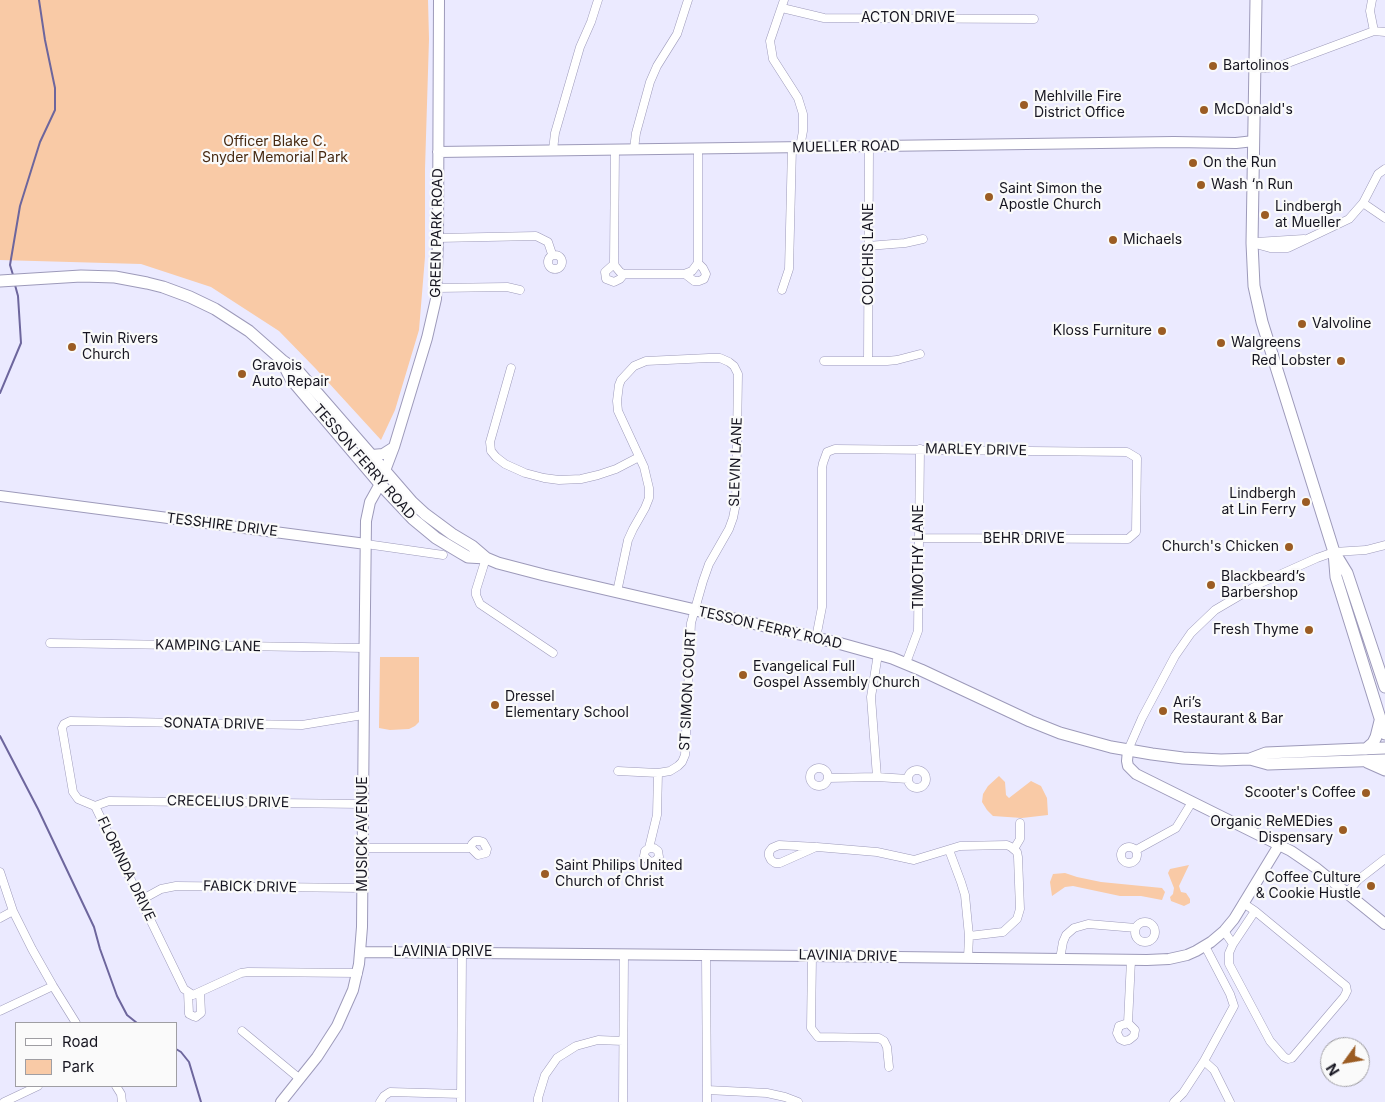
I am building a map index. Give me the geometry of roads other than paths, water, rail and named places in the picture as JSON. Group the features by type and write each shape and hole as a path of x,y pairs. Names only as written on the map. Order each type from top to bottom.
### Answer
{"main road":[{"path":"1256,0 1252,242 1254,286 1262,322 1334,552 1336,577 1385,734"},
{"name":"TESSON FERRY ROAD","path":"0,281 81,276 114,277 147,283 178,292 202,302 261,340 283,361 300,372 386,472 425,514 472,546 486,558"},
{"name":"TESSON FERRY ROAD","path":"283,361 291,378 380,484 413,519 436,538 468,557 486,558 517,569 878,654 906,663 1044,727 1088,741 1128,750 1183,758 1221,760 1250,759 1266,754 1385,748"},
{"path":"1334,552 1347,573 1385,687"},
{"path":"1366,749 1376,737 1380,719"},
{"name":"TESSON FERRY ROAD","path":"1250,759 1268,764 1385,760"},
{"path":"1363,761 1385,770"}],"street":[{"name":"GREEN PARK ROAD","path":"366,544 368,508 386,472 435,307 438,238 438,0"},
{"path":"554,150 555,133 580,47 592,22 598,0"},
{"path":"634,149 636,133 650,82 657,66 677,34 688,0"},
{"path":"1372,0 1370,11 1374,31"},
{"path":"782,290 790,269 796,147 802,132 803,114 798,98 773,59 770,41 783,4"},
{"name":"ACTON DRIVE","path":"783,4 824,18 1034,19"},
{"path":"1255,70 1277,67 1374,31 1385,32"},
{"name":"MUELLER ROAD","path":"438,152 1254,142"},
{"name":"COLCHIS LANE","path":"868,361 869,146"},
{"path":"698,148 698,263 689,272 689,278 694,281 704,279 706,274 698,263"},
{"path":"615,149 618,269 689,272"},
{"path":"1252,242 1270,248 1295,246 1348,220 1363,203 1378,174 1385,169"},
{"path":"1363,203 1385,218"},
{"path":"438,238 536,236 548,242 552,254"},
{"path":"868,246 906,243 922,239"},
{"path":"437,288 507,287 520,290"},
{"path":"824,361 897,360 920,354"},
{"name":"SLEVIN LANE","path":"639,457 617,406 617,391 621,380 634,366 652,360 720,358 734,366 738,374 736,503 729,529 709,564 696,610"},
{"path":"511,368 490,442 491,451 505,464 525,473 544,478 559,480 581,479 616,469 639,457 647,477 649,498 628,540 617,592"},
{"path":"372,455 383,454 394,447"},
{"name":"MARLEY DRIVE","path":"816,638 822,607 822,468 827,452 835,449 1127,452 1137,458 1136,532 1128,539"},
{"name":"TIMOTHY LANE","path":"906,663 918,631 920,449"},
{"name":"TESSHIRE DRIVE","path":"0,496 443,555"},
{"name":"BEHR DRIVE","path":"919,538 1128,539"},
{"name":"MUSICK AVENUE","path":"281,1102 300,1080 337,1026 349,1000 358,973 361,952 366,544"},
{"path":"1385,545 1366,550 1334,552 1317,558 1261,583 1215,610 1198,625 1185,640 1175,656 1142,718 1128,750 1127,762 1132,772 1279,845 1308,862 1385,924"},
{"path":"486,558 476,590 480,604 553,653"},
{"name":"ST SIMON COURT","path":"618,771 658,773 670,771 682,762 685,755 692,623 696,610"},
{"name":"KAMPING LANE","path":"50,643 365,648"},
{"path":"877,777 871,697 878,654"},
{"name":"SONATA DRIVE","path":"64,724 70,721 302,725 363,715"},
{"name":"FLORINDA DRIVE","path":"64,724 62,728 73,792 78,799 95,806 184,989 193,993 240,973 248,972 358,973"},
{"path":"649,848 658,815 658,773"},
{"path":"828,778 877,777 908,779"},
{"name":"CRECELIUS DRIVE","path":"95,806 109,801 363,804"},
{"path":"1136,850 1176,828 1192,802"},
{"path":"1014,849 1020,839 1020,823"},
{"path":"816,847 775,863 769,856 772,848 779,845 816,847 877,852 914,860 960,846 1007,845 1014,849 1018,856 1020,909 1017,920 1003,932 969,936"},
{"name":"LAVINIA DRIVE","path":"361,952 1168,959 1187,955 1205,946 1224,931 1234,919 1279,845"},
{"path":"362,848 471,848"},
{"path":"949,850 965,895 969,936 968,958"},
{"path":"1347,893 1358,880 1385,859"},
{"path":"0,872 13,911 32,949 75,1022"},
{"name":"FABICK DRIVE","path":"141,900 161,889 176,886 362,888"},
{"path":"1243,904 1255,910 1346,986 1347,991 1344,997 1295,1055 1288,1059 1281,1055 1270,1041 1229,964 1228,958 1233,944 1255,910"},
{"path":"0,918 13,911"},
{"path":"1060,959 1062,942 1066,935 1074,928 1088,924 1136,928"},
{"path":"1224,931 1233,944"},
{"path":"1174,1102 1183,1093 1204,1061 1234,1006 1230,994 1205,946"},
{"path":"380,1102 390,1092 462,1098 462,952"},
{"path":"623,1102 624,954"},
{"path":"706,955 707,1102"},
{"path":"812,956 811,1028 818,1037 879,1038 884,1041 887,1047 889,1067"},
{"path":"1128,1023 1131,960"},
{"path":"0,1011 53,986"},
{"path":"242,1031 300,1080"},
{"path":"538,1102 545,1075 557,1058 576,1046 598,1040 623,1041"},
{"path":"1204,1061 1214,1070 1230,1102"},
{"path":"4,1102 36,1087"},
{"path":"117,1087 121,1094 122,1102"},
{"path":"707,1090 767,1093 798,1102"}],"waterway":[{"path":"13,275 10,265 20,206 40,142 55,110 55,88 39,0"},
{"path":"0,393 21,343 18,296 15,285"},
{"path":"0,736 38,809 94,927 117,996 127,1015 136,1022"},
{"path":"178,1050 189,1062 201,1102"}],"place":[{"name":"Bartolinos","path":"1213,66"},
{"name":"Mehlville Fire District Office","path":"1024,105"},
{"name":"McDonald's","path":"1204,110"},
{"name":"On the Run","path":"1193,163"},
{"name":"Wash ‘n Run","path":"1201,185"},
{"name":"Saint Simon the Apostle Church","path":"989,197"},
{"name":"Lindbergh at Mueller","path":"1265,215"},
{"name":"Michaels","path":"1113,240"},
{"name":"Valvoline","path":"1302,324"},
{"name":"Kloss Furniture","path":"1162,331"},
{"name":"Walgreens","path":"1221,343"},
{"name":"Twin Rivers Church","path":"72,347"},
{"name":"Red Lobster","path":"1341,361"},
{"name":"Gravois Auto Repair","path":"242,374"},
{"name":"Lindbergh at Lin Ferry","path":"1306,502"},
{"name":"Church's Chicken","path":"1289,547"},
{"name":"Blackbeard’s Barbershop","path":"1211,585"},
{"name":"Fresh Thyme","path":"1309,630"},
{"name":"Evangelical Full Gospel Assembly Church","path":"743,675"},
{"name":"Dressel Elementary School","path":"495,705"},
{"name":"Ari’s Restaurant & Bar","path":"1163,711"},
{"name":"Scooter's Coffee","path":"1366,793"},
{"name":"Organic ReMEDies Dispensary","path":"1343,830"},
{"name":"Saint Philips United Church of Christ","path":"545,874"},
{"name":"Coffee Culture & Cookie Hustle","path":"1371,886"}],"park label":[{"name":"Officer Blake C. Snyder Memorial Park","path":"275,150"}]}
